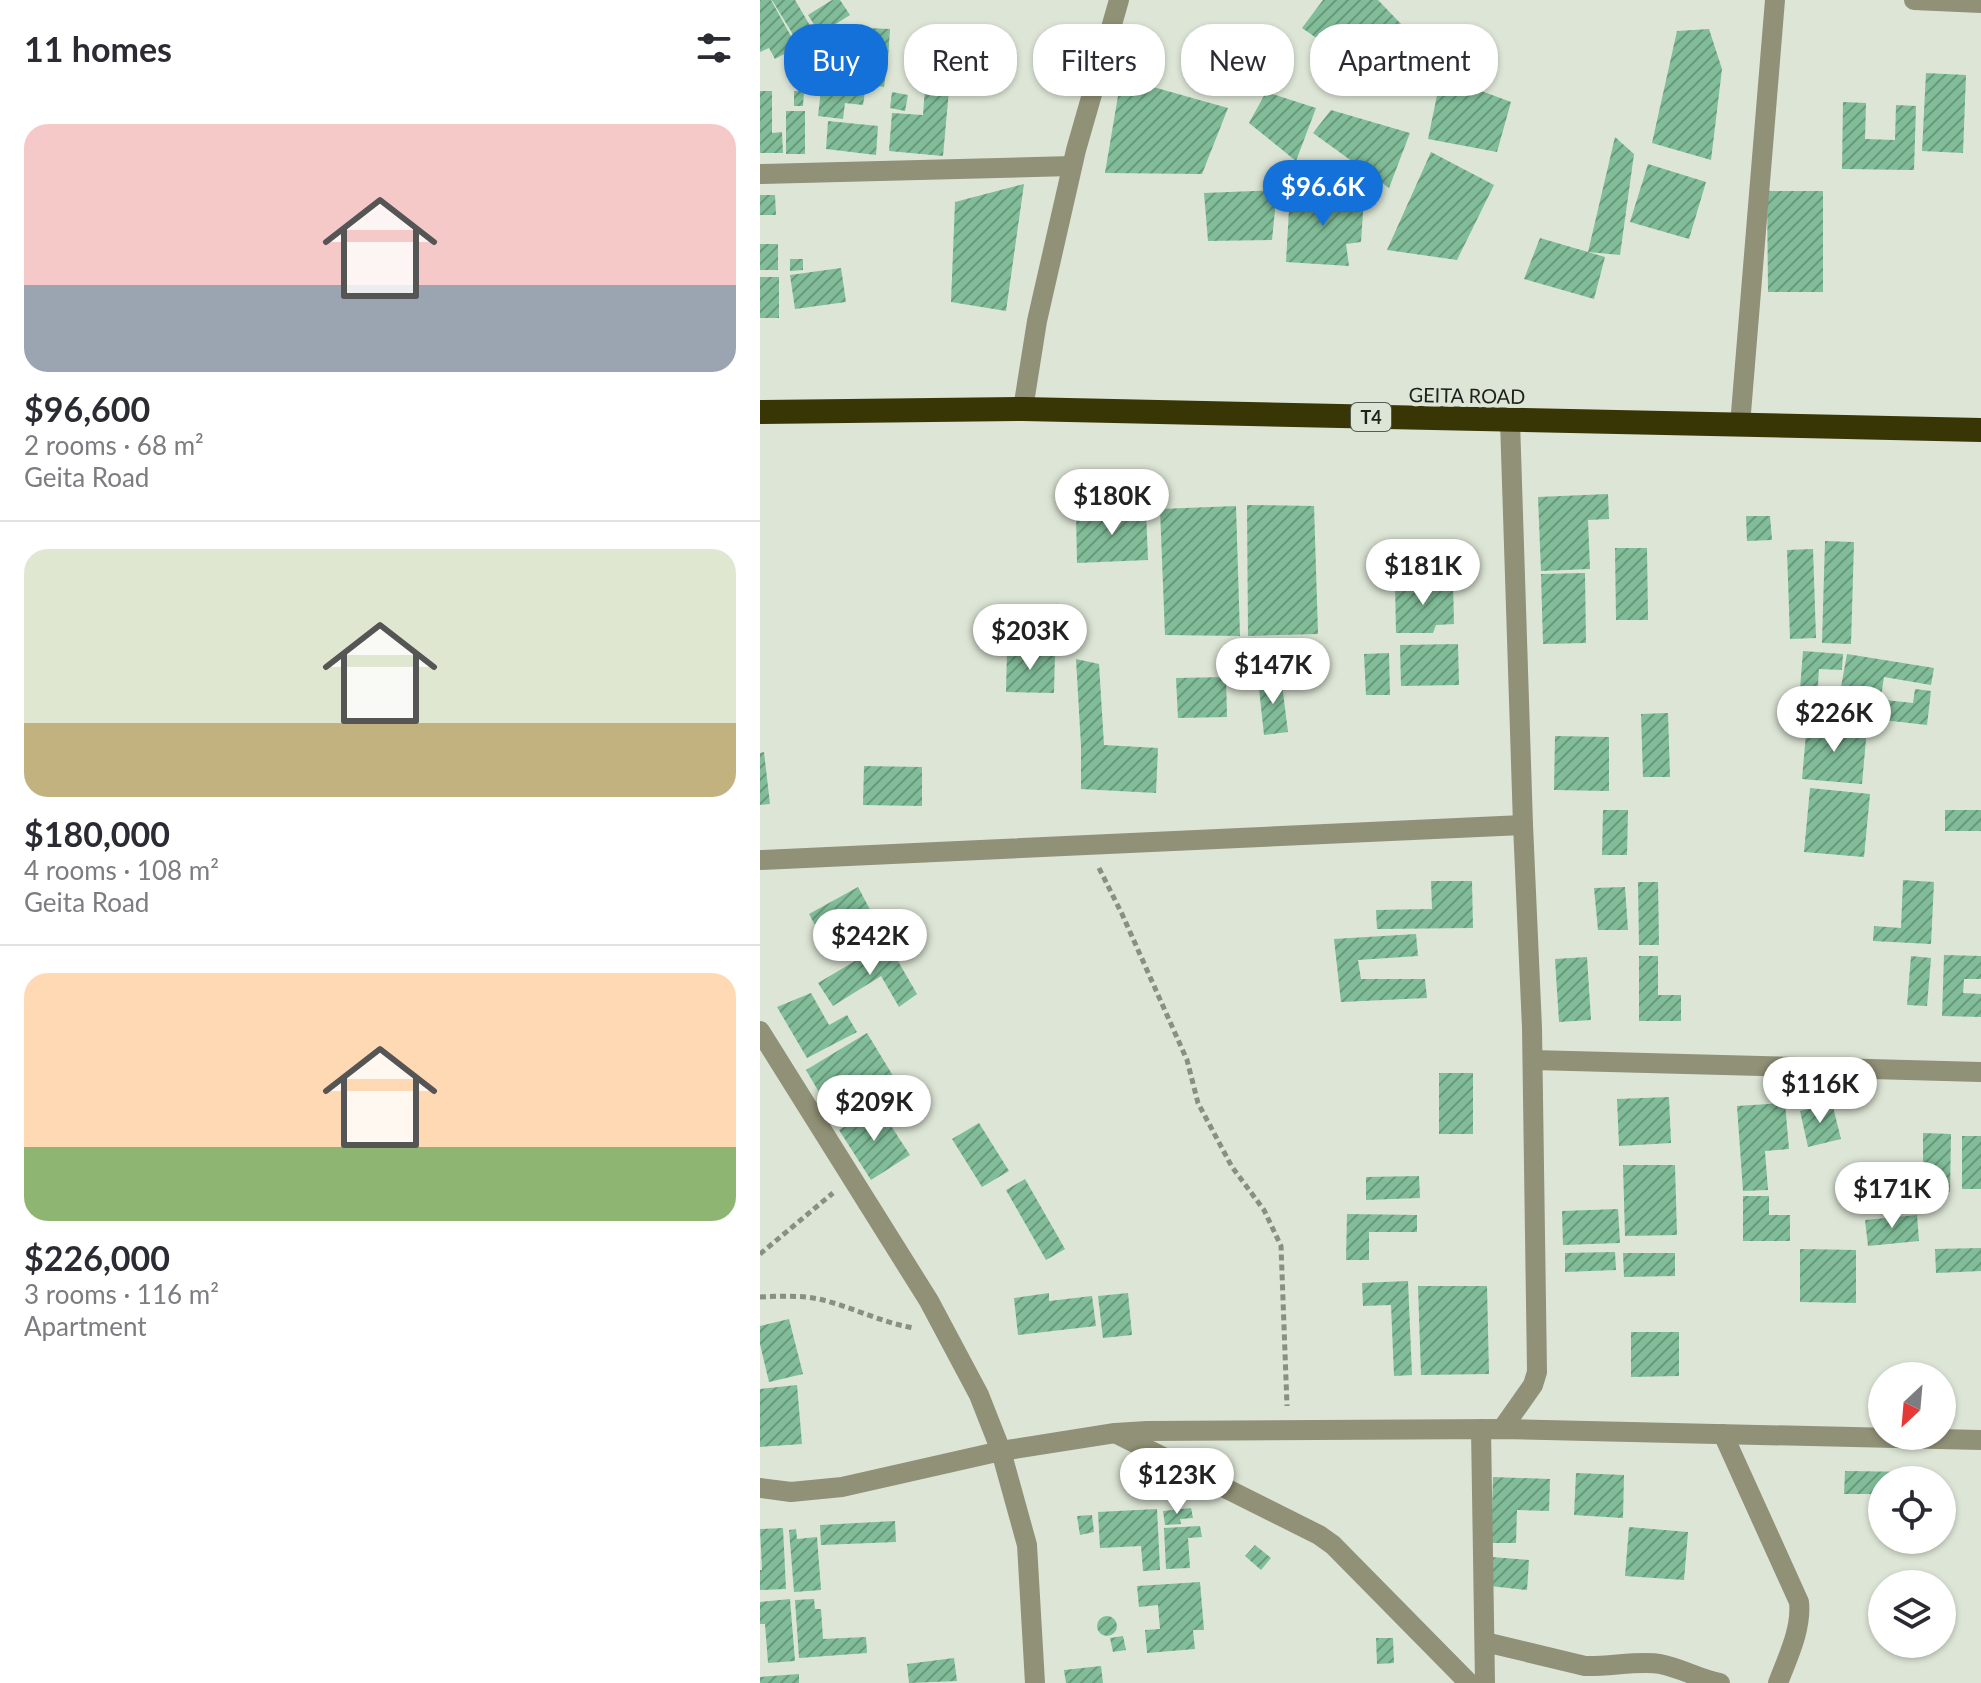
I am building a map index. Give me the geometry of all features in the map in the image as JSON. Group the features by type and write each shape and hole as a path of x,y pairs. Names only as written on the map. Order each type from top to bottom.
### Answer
{"highway":[{"name":"GEITA ROAD","path":"760,412 1023,409 1981,430"}],"street":[{"path":"1023,409 1037,321 1072,166 1119,0"},
{"path":"1740,425 1775,0"},
{"path":"1914,0 1981,3"},
{"path":"760,174 1072,166"},
{"path":"1485,1683 1492,1429 1533,1385 1537,1372 1533,1060 1510,421"},
{"path":"760,860 1523,825"},
{"path":"760,1031 929,1301 979,1395 1001,1451 1027,1545 1035,1683"},
{"path":"1533,1060 1981,1072"},
{"path":"760,1488 791,1492 842,1487 1001,1451 1147,1431 1492,1429 1981,1440"},
{"path":"1115,1433 1326,1540 1469,1683"},
{"path":"1723,1434 1799,1602 1797,1627 1778,1683"},
{"path":"1485,1642 1585,1666 1657,1663 1720,1683"}],"path":[{"path":"1087,846 1122,914 1187,1060 1198,1103 1232,1167 1264,1210 1281,1246 1288,1430"},
{"path":"760,1254 852,1178"},
{"path":"760,1297 822,1300 898,1326 947,1334"}],"building":[{"path":"760,0 771,0 784,24 784,54 775,59 769,48 760,52"},
{"path":"772,0 795,0 809,24 787,24"},
{"path":"832,0 840,0 850,15 836,24 814,24 808,15"},
{"path":"1323,0 1378,0 1401,24 1310,24 1310,34 1302,28"},
{"path":"1709,29 1722,69 1711,160 1652,143 1677,31"},
{"path":"1926,73 1966,75 1963,153 1922,151"},
{"path":"1165,90 1228,108 1202,174 1105,173 1118,96 1165,96"},
{"path":"760,91 772,91 772,133 782,132 783,153 760,153"},
{"path":"892,92 908,96 905,111 890,108"},
{"path":"794,96 804,96 803,106 794,106"},
{"path":"820,96 864,96 863,105 845,103 843,119 818,116"},
{"path":"924,96 948,96 943,156 889,151 892,113 923,115"},
{"path":"1264,96 1278,96 1316,108 1296,161 1249,123"},
{"path":"1437,96 1495,96 1511,102 1497,152 1428,139"},
{"path":"1843,102 1866,103 1865,139 1895,140 1896,105 1916,106 1914,170 1842,169"},
{"path":"1331,110 1410,133 1389,188 1313,133"},
{"path":"786,111 805,111 805,154 786,154"},
{"path":"828,121 878,126 876,155 826,149"},
{"path":"1615,137 1634,154 1620,255 1588,252"},
{"path":"1431,152 1494,185 1457,260 1387,250"},
{"path":"1648,164 1706,182 1689,239 1630,222"},
{"path":"1024,184 1006,311 951,302 955,202"},
{"path":"1277,190 1272,240 1208,241 1204,193"},
{"path":"1767,191 1823,191 1823,292 1768,292"},
{"path":"1290,192 1364,197 1361,242 1346,244 1349,266 1286,262"},
{"path":"760,195 775,195 776,215 760,215"},
{"path":"1540,238 1605,257 1594,299 1524,279"},
{"path":"760,244 778,244 778,270 760,270"},
{"path":"790,259 803,259 803,270 790,271"},
{"path":"841,268 846,302 795,309 790,275"},
{"path":"760,277 779,277 779,318 760,318"},
{"path":"1608,494 1609,519 1588,520 1590,569 1541,571 1538,497"},
{"path":"1247,505 1314,506 1318,634 1248,636"},
{"path":"1236,506 1240,636 1165,635 1160,509"},
{"path":"1146,510 1148,560 1077,563 1076,513"},
{"path":"1746,516 1770,516 1772,540 1747,541"},
{"path":"1825,541 1854,542 1851,644 1822,643"},
{"path":"1615,548 1647,548 1648,620 1616,620"},
{"path":"1813,549 1816,638 1790,639 1787,550"},
{"path":"1585,573 1586,643 1543,644 1541,574"},
{"path":"1395,583 1453,583 1454,624 1436,625 1433,633 1396,633"},
{"path":"1458,644 1459,685 1401,686 1400,645"},
{"path":"1007,650 1055,652 1054,693 1006,692"},
{"path":"1803,651 1843,654 1842,670 1819,669 1817,702 1799,701"},
{"path":"1389,653 1390,695 1366,695 1364,654"},
{"path":"1847,654 1934,668 1931,685 1884,677 1878,716 1837,709"},
{"path":"1076,659 1099,664 1104,745 1158,748 1156,793 1081,789"},
{"path":"1226,677 1227,717 1178,718 1176,678"},
{"path":"1281,677 1288,732 1264,735 1258,679"},
{"path":"1915,689 1931,691 1927,725 1883,720 1885,700 1913,703"},
{"path":"1668,713 1670,777 1643,777 1641,714"},
{"path":"1807,723 1867,728 1862,784 1802,779"},
{"path":"1555,736 1609,737 1609,791 1554,790"},
{"path":"764,752 770,804 760,805 760,753"},
{"path":"864,766 922,767 922,806 863,805"},
{"path":"1810,788 1870,794 1864,857 1804,852"},
{"path":"1603,810 1628,810 1627,855 1602,855"},
{"path":"1945,810 1981,810 1981,831 1945,831"},
{"path":"1903,880 1934,882 1931,944 1873,941 1874,926 1901,928"},
{"path":"1431,881 1472,881 1473,928 1377,929 1376,910 1432,909"},
{"path":"1638,882 1658,882 1659,945 1639,945"},
{"path":"858,887 883,934 834,961 809,914"},
{"path":"1625,887 1628,930 1598,930 1594,888"},
{"path":"1416,934 1418,956 1358,960 1361,979 1425,979 1427,998 1341,1002 1334,939"},
{"path":"887,942 917,994 899,1007 881,976 833,1006 818,983"},
{"path":"1944,955 1981,956 1981,979 1964,979 1963,993 1981,994 1981,1017 1942,1016"},
{"path":"1639,956 1658,956 1658,995 1681,995 1681,1021 1639,1021"},
{"path":"1911,956 1931,958 1927,1006 1907,1005"},
{"path":"1587,957 1591,1020 1559,1022 1555,959"},
{"path":"811,993 829,1025 847,1015 857,1032 807,1058 777,1007"},
{"path":"867,1033 898,1084 836,1121 806,1070"},
{"path":"1439,1073 1473,1073 1473,1134 1439,1134"},
{"path":"1669,1097 1671,1143 1619,1146 1617,1099"},
{"path":"1785,1103 1789,1149 1765,1151 1768,1190 1743,1191 1737,1106"},
{"path":"1832,1103 1841,1139 1808,1147 1800,1111"},
{"path":"878,1106 910,1155 871,1180 839,1130"},
{"path":"979,1123 1009,1171 982,1187 952,1139"},
{"path":"1923,1133 1951,1134 1950,1192 1940,1191 1940,1203 1923,1202"},
{"path":"1962,1136 1981,1136 1981,1189 1962,1189"},
{"path":"1623,1165 1675,1165 1677,1235 1625,1236"},
{"path":"1419,1176 1420,1198 1366,1200 1366,1177"},
{"path":"1025,1179 1065,1249 1046,1260 1006,1190"},
{"path":"1743,1196 1769,1196 1769,1215 1790,1215 1790,1241 1743,1241"},
{"path":"1618,1209 1620,1243 1563,1245 1562,1211"},
{"path":"1347,1214 1417,1215 1417,1232 1369,1232 1369,1260 1346,1260"},
{"path":"1917,1215 1919,1241 1868,1246 1865,1220"},
{"path":"1981,1248 1981,1271 1936,1273 1935,1249"},
{"path":"1800,1249 1856,1250 1856,1303 1800,1302"},
{"path":"1615,1252 1616,1270 1565,1272 1565,1253"},
{"path":"1623,1253 1675,1253 1675,1276 1624,1277"},
{"path":"1408,1281 1412,1375 1394,1376 1391,1305 1363,1306 1362,1283"},
{"path":"1418,1286 1487,1286 1489,1374 1421,1375"},
{"path":"1049,1293 1049,1301 1092,1296 1096,1326 1018,1335 1014,1298"},
{"path":"1128,1293 1132,1335 1103,1338 1098,1296"},
{"path":"789,1319 803,1374 769,1382 760,1344 760,1326"},
{"path":"1631,1332 1679,1332 1679,1376 1631,1377"},
{"path":"797,1385 802,1444 760,1447 760,1389"},
{"path":"1845,1471 1868,1471 1868,1494 1844,1494"},
{"path":"1576,1473 1624,1475 1623,1518 1574,1515"},
{"path":"1493,1477 1550,1479 1549,1511 1517,1510 1516,1543 1491,1543"},
{"path":"1191,1508 1193,1518 1180,1519 1181,1524 1165,1525 1163,1511"},
{"path":"1157,1509 1160,1570 1143,1571 1141,1546 1100,1548 1098,1512"},
{"path":"1092,1515 1094,1532 1080,1535 1077,1516"},
{"path":"895,1521 896,1542 821,1545 820,1525"},
{"path":"1200,1526 1202,1537 1188,1538 1190,1568 1166,1569 1164,1528"},
{"path":"1629,1527 1688,1532 1684,1580 1625,1576"},
{"path":"783,1528 786,1589 760,1590 760,1529"},
{"path":"796,1529 797,1539 817,1537 821,1590 794,1592 789,1530"},
{"path":"1255,1545 1271,1558 1261,1570 1245,1556"},
{"path":"1492,1557 1529,1560 1527,1590 1490,1586"},
{"path":"1200,1582 1204,1630 1193,1630 1195,1649 1147,1653 1145,1630 1160,1629 1158,1605 1139,1607 1137,1586"},
{"path":"790,1599 795,1661 768,1663 765,1624 760,1624 760,1602"},
{"path":"814,1599 815,1609 821,1609 823,1639 866,1637 867,1653 799,1658 795,1600"},
{"path":"1107,1616 1114,1619 1117,1626 1114,1633 1107,1636 1100,1633 1097,1626 1100,1619"},
{"path":"1123,1636 1126,1650 1113,1652 1110,1638"},
{"path":"1376,1638 1393,1638 1394,1663 1377,1664"},
{"path":"954,1658 957,1681 909,1683 907,1664"},
{"path":"1101,1666 1103,1683 1066,1683 1064,1670"},
{"path":"799,1674 799,1683 760,1683 760,1677"}]}
